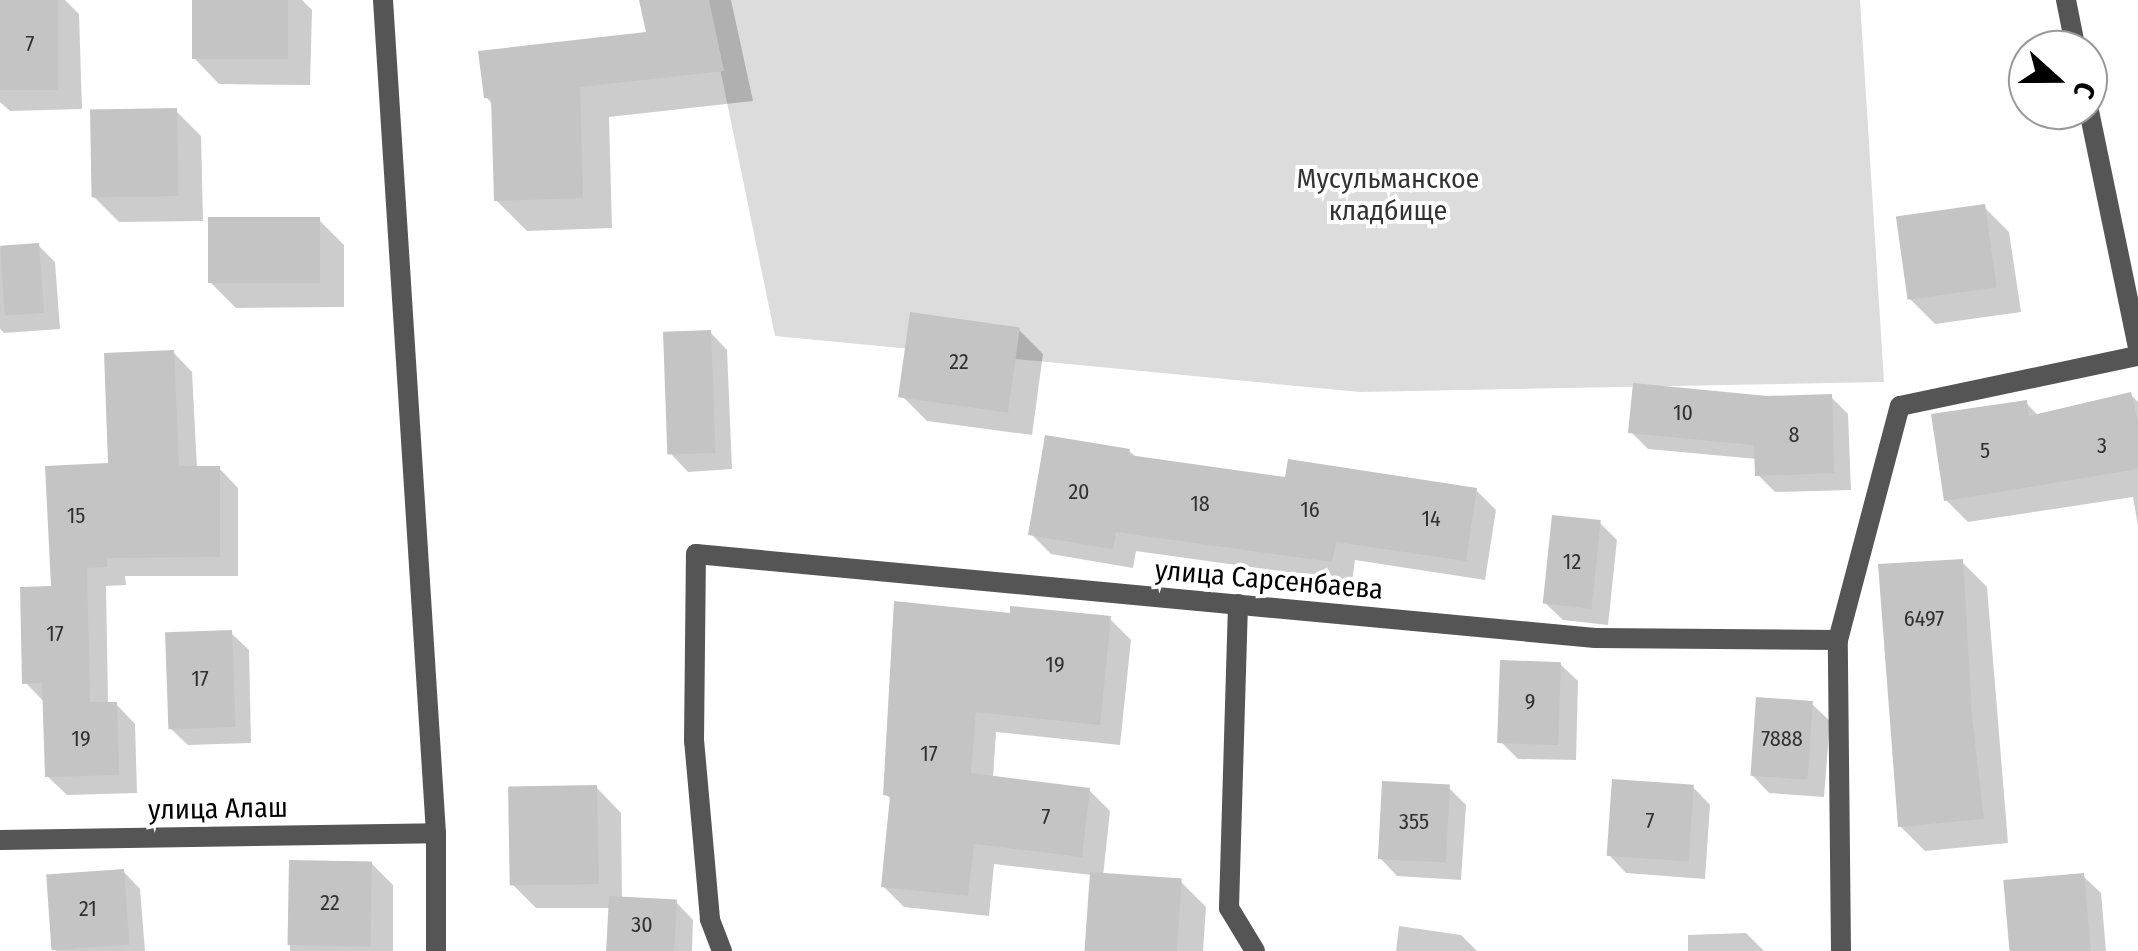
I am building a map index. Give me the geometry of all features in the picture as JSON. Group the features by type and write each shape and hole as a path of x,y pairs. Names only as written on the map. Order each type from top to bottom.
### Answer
{"street":[{"path":"384,0 436,833 436,951"},
{"path":"2066,0 2072,30"},
{"path":"2093,130 2138,348"},
{"path":"1841,951 1838,640 1900,406 2138,356"},
{"name":"улица Сарсенбаева","path":"722,951 710,920 694,741 696,554 1595,638 1838,640"},
{"path":"1238,604 1229,908 1255,951"},
{"name":"улица Алаш","path":"0,840 436,833"}],"green space":[{"name":"Мусульманское кладбище","path":"706,0 1860,0 1884,382 1360,392 775,336"}],"building":[{"path":"0,0 58,0 58,90 0,90"},
{"path":"192,0 288,0 288,59 192,59"},
{"path":"639,0 709,0 724,71 580,87 583,198 494,201 491,98 484,98 478,51 646,32"},
{"path":"177,108 179,196 92,198 90,110"},
{"path":"1985,204 1997,287 1908,300 1896,217"},
{"path":"208,217 320,217 320,283 208,283"},
{"path":"39,243 44,313 5,316 0,246"},
{"path":"910,312 1020,327 1008,413 898,397"},
{"path":"711,330 715,453 667,455 663,332"},
{"path":"174,350 179,466 220,466 220,557 107,558 107,567 87,568 90,702 117,702 119,775 45,777 42,683 22,684 20,587 51,586 45,466 108,463 104,353"},
{"path":"1633,383 1767,396 1832,394 1834,473 1755,476 1754,445 1628,433"},
{"path":"2131,392 2138,422 2138,469 1944,501 1931,414 2027,400 2029,416"},
{"path":"1045,435 1130,449 1129,455 1285,477 1288,459 1477,488 1466,561 1336,542 1332,562 1116,532 1113,549 1028,535"},
{"path":"1552,515 1601,520 1591,609 1543,604"},
{"path":"1963,559 1972,717 1984,819 1898,827 1878,564"},
{"path":"894,601 1010,613 1010,606 1111,616 1100,725 976,712 971,773 1090,788 1082,857 974,844 968,896 881,887 890,796 883,795"},
{"path":"232,630 235,727 168,729 165,632"},
{"path":"1500,660 1561,662 1558,745 1497,743"},
{"path":"1756,697 1813,701 1807,780 1750,776"},
{"path":"1612,779 1694,785 1688,862 1607,856"},
{"path":"1382,781 1450,785 1446,862 1378,859"},
{"path":"597,785 599,884 510,886 508,787"},
{"path":"289,860 372,861 371,946 288,945"},
{"path":"124,869 129,945 51,950 46,874"},
{"path":"1090,872 1182,878 1177,951 1084,951"},
{"path":"2084,873 2091,951 2010,951 2003,880"},
{"path":"609,896 677,900 674,951 606,951"}]}
